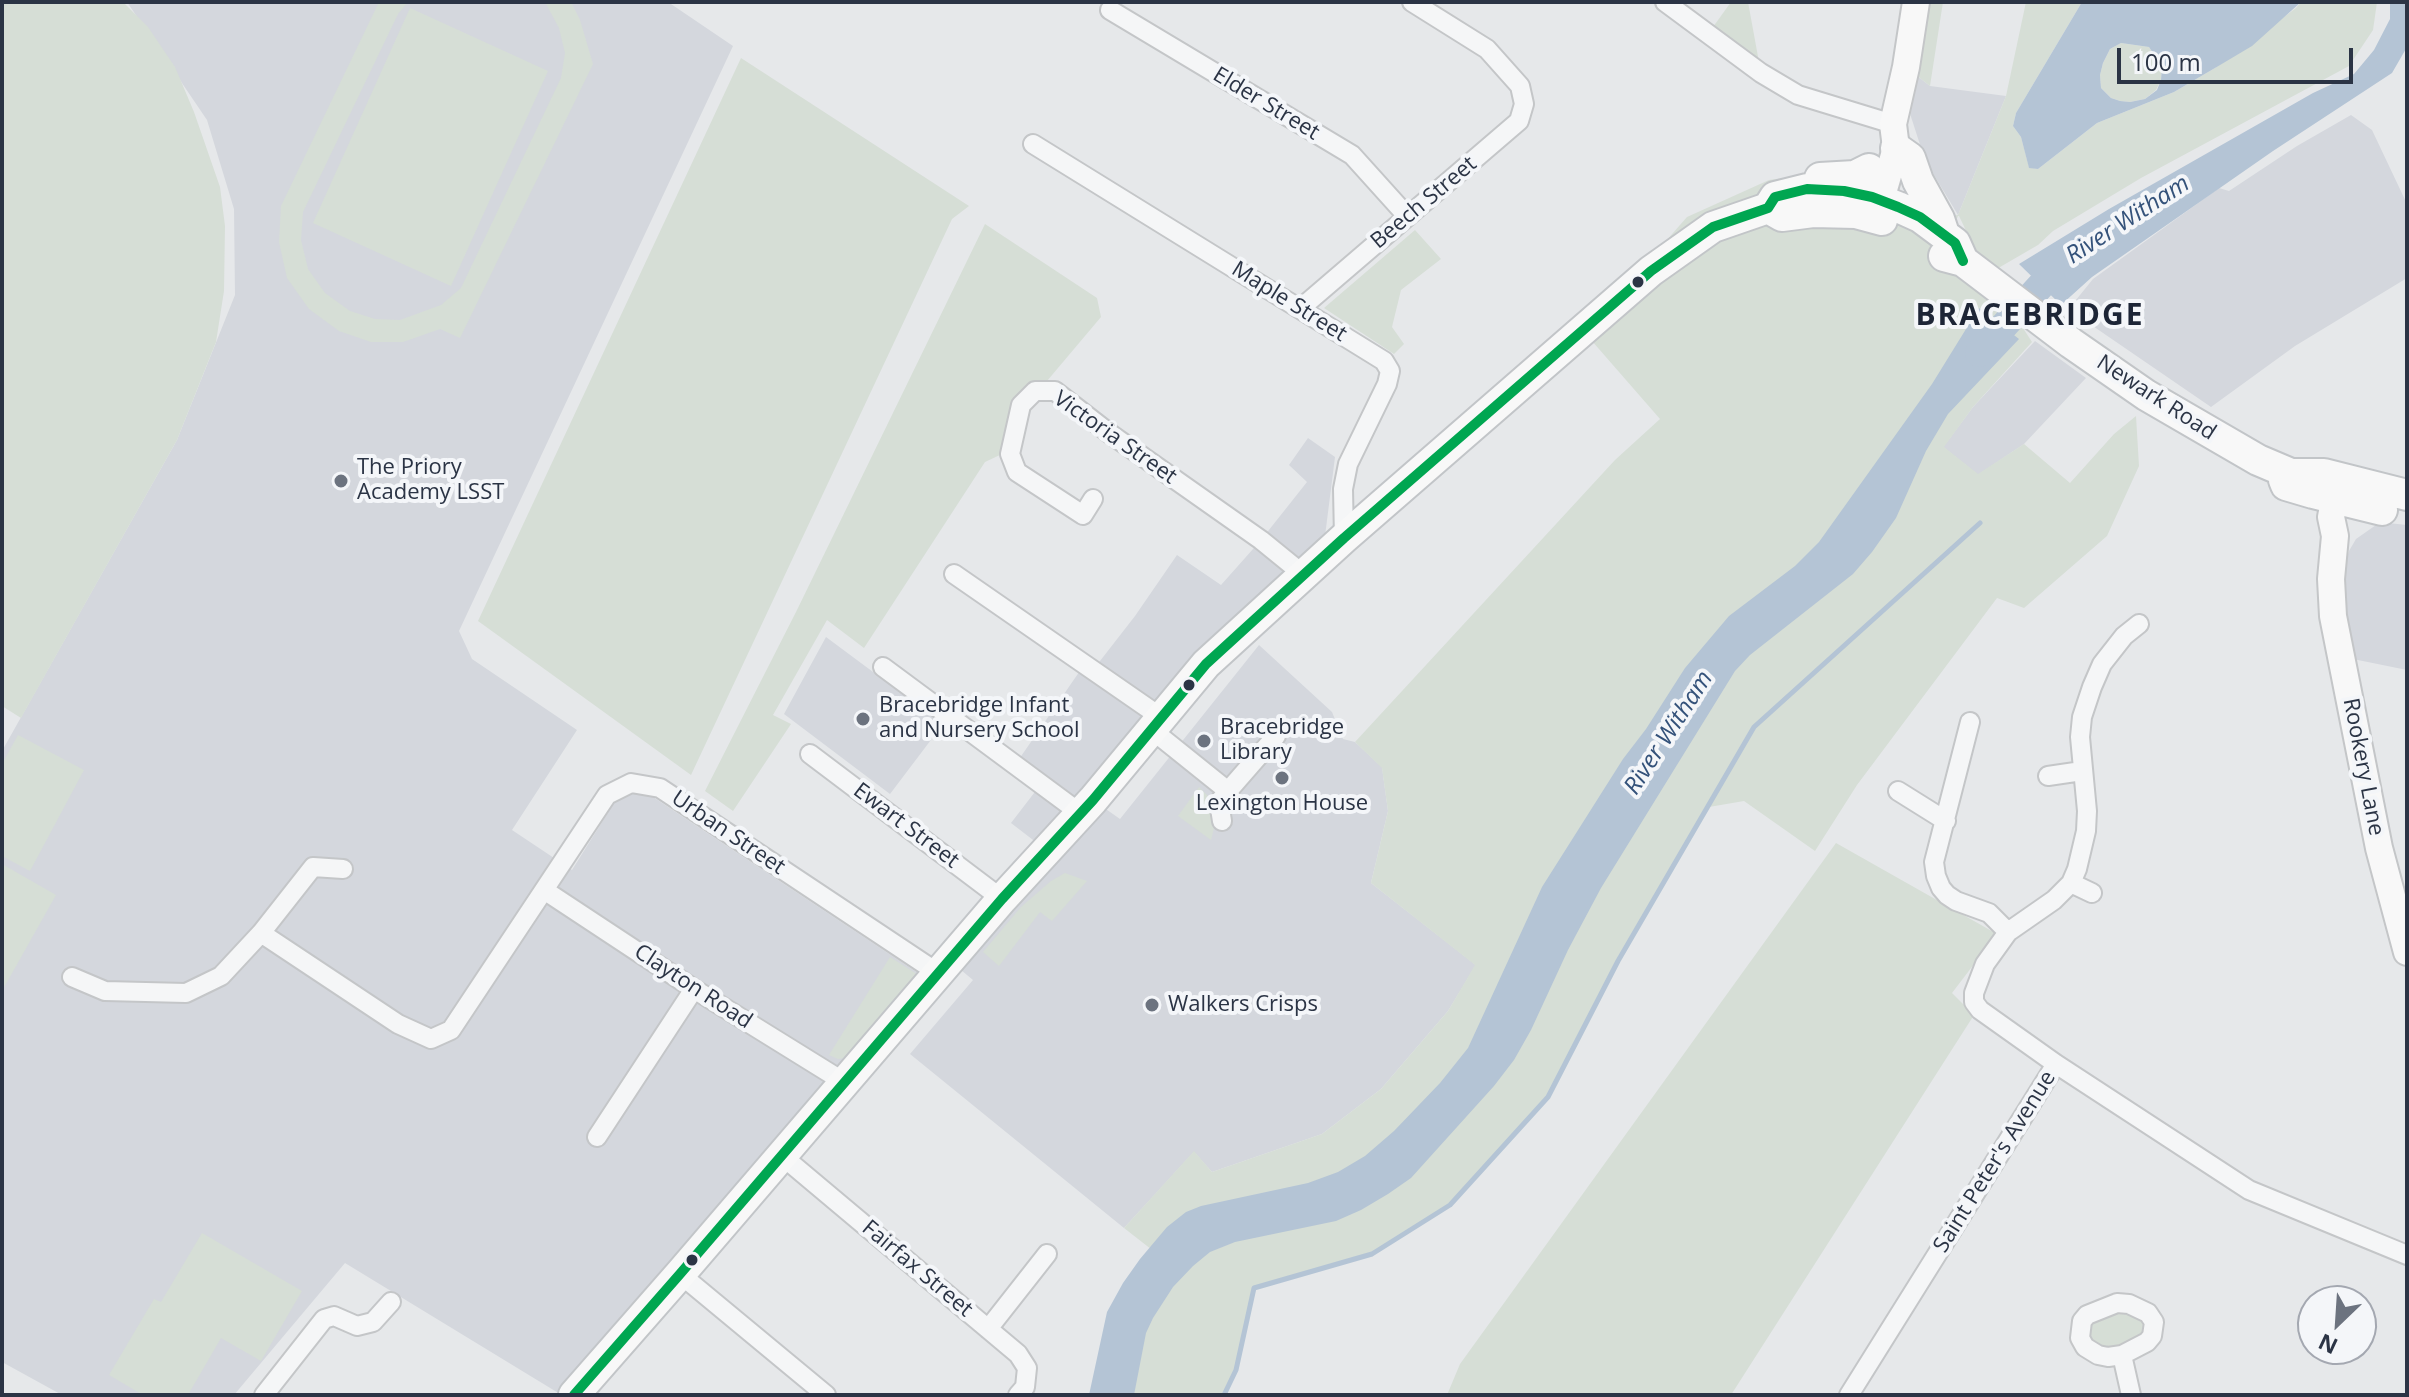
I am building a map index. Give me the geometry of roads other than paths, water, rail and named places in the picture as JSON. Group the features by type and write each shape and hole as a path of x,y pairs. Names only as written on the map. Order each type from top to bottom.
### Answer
{"main road":[{"path":"1894,134 1910,158 1944,234"},
{"name":"Newark Road","path":"582,1392 781,1155 1206,664 1344,538 1651,271 1713,227 1768,208 1775,197 1807,189 1816,178 1855,176 1869,199 1943,256 1963,261 2146,395 2231,446 2277,468 2291,474 2324,474 2348,491 2407,514"},
{"name":"Newark Road","path":"1768,208 1782,216 1869,199 1920,217 1955,243 1963,261"},
{"name":"Newark Road","path":"2348,491 2407,495"}],"street":[{"name":"Beech Street","path":"1301,308 1519,121 1524,104 1520,86 1487,49 1412,2"},
{"path":"1665,2 1761,73 1798,95 1894,134"},
{"path":"1894,134 1916,2"},
{"name":"Elder Street","path":"1110,10 1352,155 1407,216"},
{"path":"1869,199 1876,144 1894,134"},
{"name":"Maple Street","path":"1033,144 1384,361 1390,371 1387,384 1348,464 1343,489 1344,538"},
{"name":"Victoria Street","path":"1093,499 1083,515 1017,472 1010,454 1021,405 1035,391 1055,391 1261,540 1304,575"},
{"name":"Rookery Lane","path":"2348,491 2348,522 2335,536 2331,579 2333,616 2379,848 2407,950"},
{"path":"954,574 1157,724 1228,791"},
{"path":"2056,1064 1980,1010 1974,1002 1974,993 1985,964 2008,932 2054,900 2071,883 2086,831 2080,737 2082,717 2119,628 2139,624"},
{"path":"883,667 1080,813"},
{"path":"1970,722 1934,862 1936,876 1941,888 1956,901 1989,913 2008,932"},
{"path":"1222,821 1219,802 1276,736"},
{"name":"Ewart Street","path":"810,754 1002,899"},
{"path":"2048,776 2082,771"},
{"name":"Urban Street","path":"261,933 398,1024 431,1039 451,1030 607,795 631,783 660,788 938,973"},
{"path":"1898,791 1946,821"},
{"path":"72,977 105,991 186,993 221,976 261,933 313,867 343,869"},
{"path":"2071,883 2092,893"},
{"name":"Clayton Road","path":"544,890 694,989 844,1082"},
{"path":"597,1137 694,989"},
{"name":"Saint Peter's Avenue","path":"1849,1395 2056,1064 2249,1190 2407,1255"},
{"name":"Fairfax Street","path":"781,1155 1018,1354 1027,1368 1025,1387 1018,1395"},
{"path":"988,1329 1047,1254"},
{"path":"680,1274 826,1395"},
{"path":"264,1395 324,1319 334,1316 357,1326 373,1322 391,1302"},
{"path":"2122,1355 2131,1395"}],"water":[{"path":"2082,2 2301,2 2252,46 2174,92 2097,123 2038,169 2029,168 2021,137 2013,126 2016,113","holes":["2121,43 2149,47 2162,67 2157,90 2145,99 2130,102 2111,98 2101,88 2100,75 2110,49"]},
{"path":"2390,2 2407,2 2407,47 2392,73 2273,151 2092,277 2061,305 2019,264 2313,93 2354,74 2374,50 2390,19"},
{"path":"1979,308 2019,339 1948,414 1926,451 1896,518 1872,552 1853,574 1750,655 1735,671 1601,888 1531,1030 1494,1086 1411,1178 1361,1210 1336,1221 1235,1242 1210,1252 1173,1287 1153,1318 1146,1333 1134,1395 1089,1395 1107,1312 1123,1283 1167,1227 1186,1212 1201,1206 1308,1183 1338,1172 1365,1156 1394,1131 1440,1083 1468,1048 1542,887 1685,668 1729,616 1795,566 1819,542 1932,384"}],"waterway":[{"name":"River Witham","path":"1979,353 2067,257"},
{"path":"1224,1395 1236,1370 1254,1288 1372,1254 1450,1205 1548,1097 1618,961 1754,727 1980,523"}],"place":[{"name":"The Priory Academy LSST","path":"341,481"},
{"name":"Bracebridge Infant and Nursery School","path":"863,719"},
{"name":"Bracebridge Library","path":"1204,741"},
{"name":"Lexington House","path":"1282,778"},
{"name":"Walkers Crisps","path":"1152,1005"}],"district":[{"name":"BRACEBRIDGE","path":"2030,316"}]}
